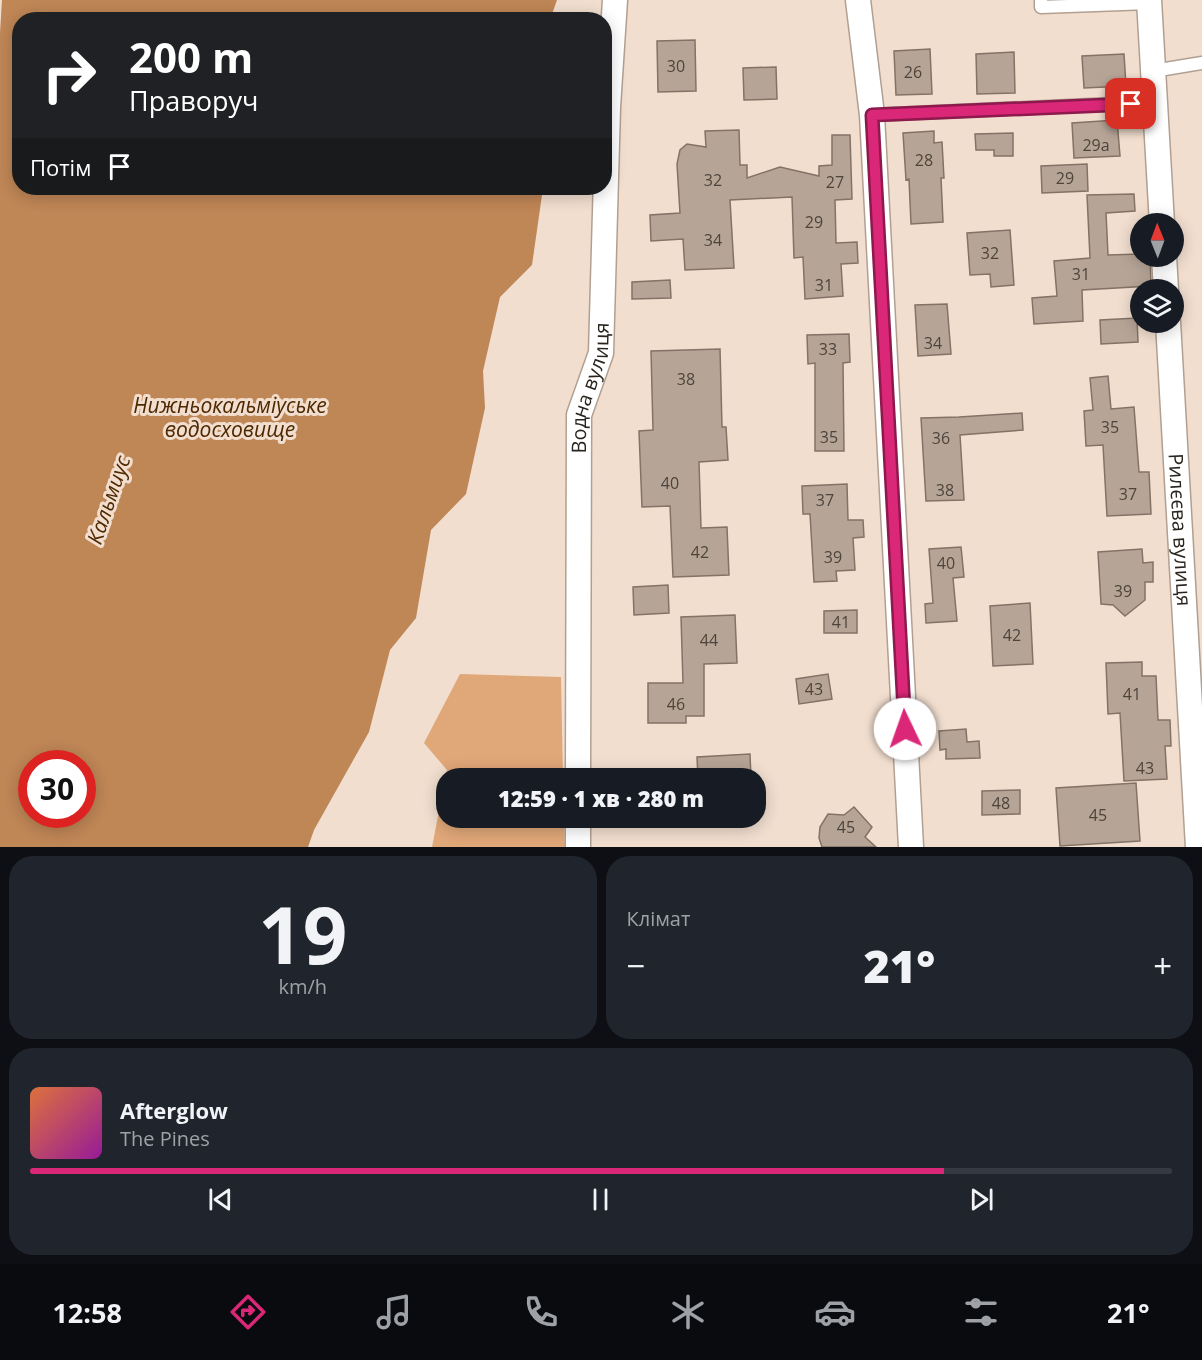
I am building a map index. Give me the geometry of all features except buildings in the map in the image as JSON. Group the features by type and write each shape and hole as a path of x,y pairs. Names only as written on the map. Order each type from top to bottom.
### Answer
{"street":[{"name":"Водна вулиця","path":"612,46 615,0"},
{"path":"858,0 872,115 911,847"},
{"path":"1149,1 1161,213"},
{"name":"Водна вулиця","path":"578,768 579,415 601,353 605,195"},
{"name":"Рилєєва вулиця","path":"1169,333 1198,847"},
{"path":"578,828 578,847"}],"lane":[{"path":"1041,0 1041,7 1149,1"},
{"path":"1153,71 1202,63"},
{"path":"872,115 1155,102"}],"shaded area":[{"path":"460,674 561,677 563,768 445,768 424,743"},
{"path":"436,826 564,828 565,847 432,847"}],"water":[{"name":"Нижньокальміуське водосховище","path":"2,0 557,0 553,12 12,12 12,195 542,195 532,265 500,297 483,371 485,408 466,494 431,530 416,618 390,650 369,732 314,830 308,847 0,847 0,33"}],"route":[{"path":"905,729 872,115 1131,104"}],"water label":[{"name":"Кальмиус","path":"109,500"}]}
